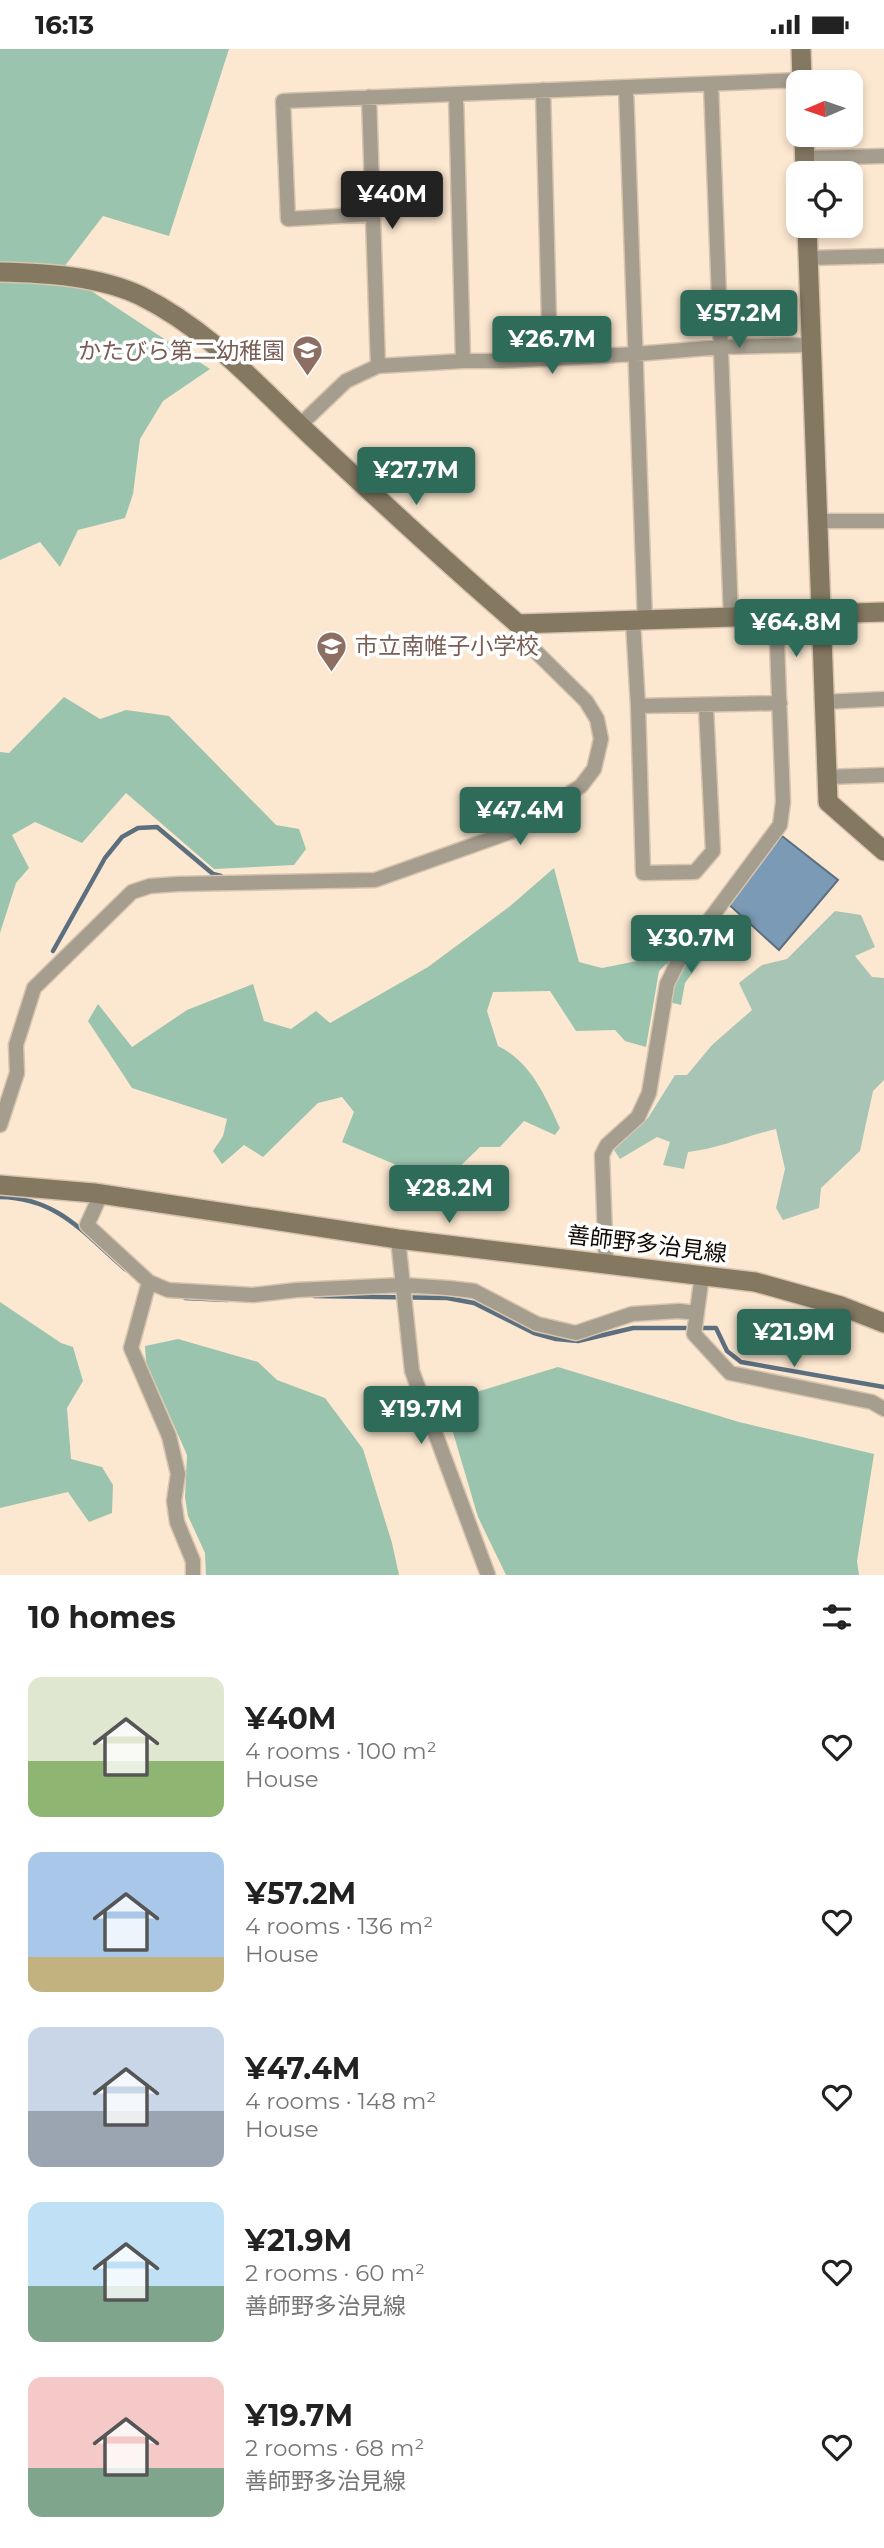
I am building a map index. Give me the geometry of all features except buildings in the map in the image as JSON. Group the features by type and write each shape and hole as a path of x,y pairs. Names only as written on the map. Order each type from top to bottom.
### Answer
{"street":[{"path":"801,49 802,70"},
{"path":"374,215 288,219 283,101 786,82"},
{"path":"711,84 731,618"},
{"path":"626,87 636,354 638,706 643,873 695,872 713,852 706,707"},
{"path":"543,90 550,359"},
{"path":"456,94 463,361"},
{"path":"369,97 378,366"},
{"path":"844,161 884,156"},
{"path":"807,238 828,802 884,851"},
{"path":"808,258 884,256"},
{"path":"0,272 93,280 138,295 179,318 225,352 436,554 518,624 884,612"},
{"path":"300,425 346,381 378,366 810,345"},
{"path":"817,521 884,521"},
{"path":"606,1263 602,1156 607,1145 638,1117 649,1093 667,984 678,962 780,825 783,802 776,616"},
{"path":"0,1125 17,1073 16,1045 34,988 132,892 150,886 228,882 375,880 510,832 581,786 594,769 601,739 597,719 586,701 519,635 518,624"},
{"path":"823,702 884,699"},
{"path":"638,706 706,707 780,703"},
{"path":"827,777 884,775"},
{"path":"0,1072 17,1073"},
{"name":"善師野多治見線","path":"0,1185 101,1194 398,1239 755,1282 841,1305 884,1323"},
{"path":"101,1194 88,1225 149,1282 168,1290 253,1295 402,1285 474,1291 537,1324 568,1332 587,1330 632,1314 679,1311 696,1322 730,1373 872,1402 884,1409"},
{"path":"398,1239 412,1371 488,1575"},
{"path":"696,1322 702,1275"},
{"path":"149,1282 131,1348 169,1436 178,1474 174,1501 177,1523 193,1561 193,1575"}],"green space":[{"path":"0,49 229,49 169,236 103,216 61,271 210,369 163,401 140,439 133,494 125,518 78,530 60,567 40,542 0,560"},
{"path":"64,697 100,719 126,710 169,716 276,825 299,829 306,849 294,865 214,869 126,793 82,843 35,822 12,835 29,868 16,883 0,933 0,752 9,753"},
{"path":"554,868 579,962 602,968 647,959 651,943 672,929 677,934 675,944 687,954 719,920 725,929 685,983 681,1005 669,1002 677,970 666,964 659,971 646,1047 625,1041 615,1030 576,1031 550,991 493,992 487,1011 498,1046 520,1061 536,1081 560,1128 555,1135 524,1121 500,1147 480,1147 447,1179 417,1183 394,1164 342,1142 354,1112 342,1097 318,1103 263,1157 244,1145 222,1164 213,1151 223,1136 227,1119 132,1088 88,1021 98,1004 132,1047 187,1010 253,984 264,1021 291,1029 316,1011 330,1023 428,967 509,907"},
{"path":"835,911 861,915 875,947 855,956 872,977 884,978 884,1080 873,1091 860,1151 821,1188 819,1208 783,1220 776,1208 785,1169 776,1129 688,1152 684,1169 663,1165 670,1142 657,1137 620,1159 614,1150 648,1118 675,1075 687,1075 712,1045 752,1010 739,983 762,965 787,959"},
{"path":"0,1302 61,1343 73,1347 83,1381 67,1408 71,1459 102,1467 113,1485 112,1513 89,1522 68,1492 0,1508"},
{"path":"178,1339 258,1362 277,1380 325,1398 363,1449 399,1575 206,1575 205,1553 188,1516 185,1497 187,1455 146,1362 145,1346"},
{"path":"558,1367 739,1422 874,1454 857,1561 859,1575 506,1575 478,1517 444,1402"}],"water":[{"path":"782,836 838,880 779,950 725,901"}],"waterway":[{"path":"53,951 105,858 122,837 138,828 157,827 213,874 221,876 221,881"},
{"path":"0,1197 21,1199 55,1211 83,1231 125,1269"},
{"path":"314,1296 447,1298 474,1303 534,1333 578,1341 633,1328 716,1328 727,1351 741,1362 884,1387"},
{"path":"185,1298 228,1300"}],"place":[{"name":"かたびら第二幼稚園","path":"308,378"},
{"name":"市立南帷子小学校","path":"332,673"}]}
